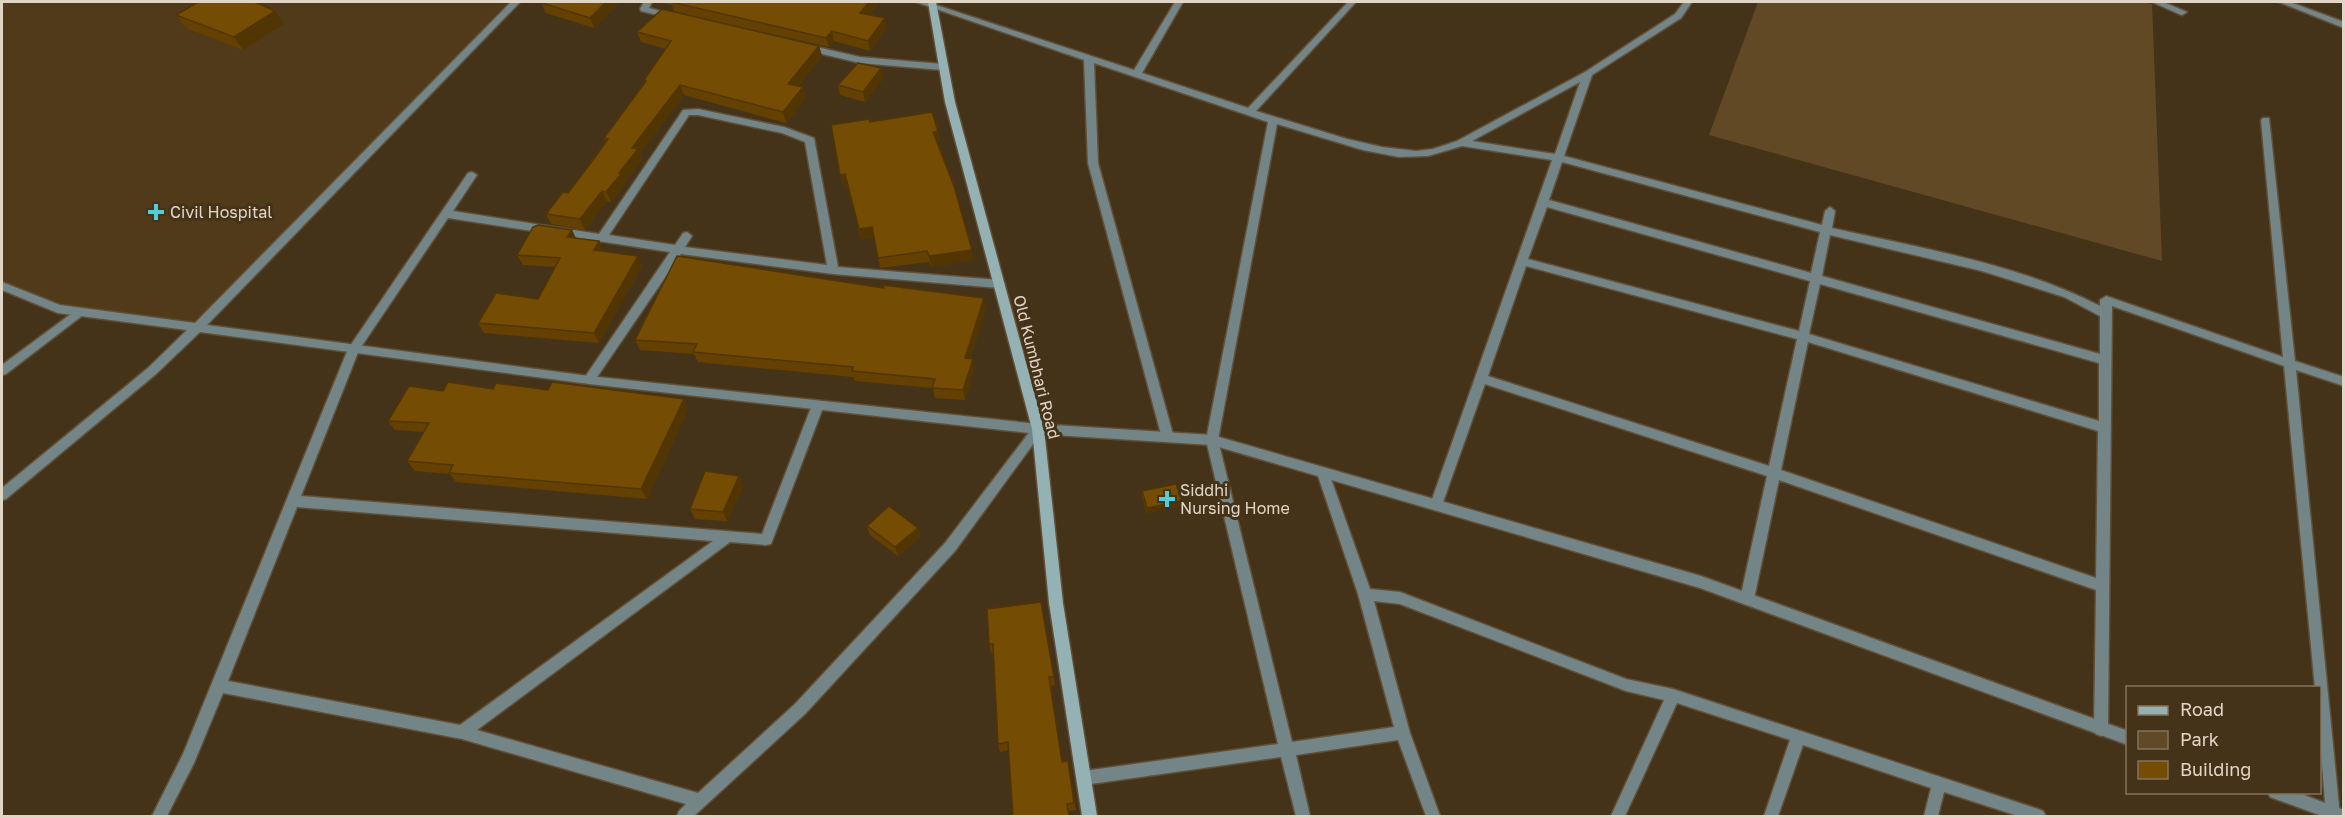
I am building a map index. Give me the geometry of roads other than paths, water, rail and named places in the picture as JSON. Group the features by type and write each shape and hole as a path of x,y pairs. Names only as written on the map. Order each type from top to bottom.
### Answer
{"main road":[{"name":"Old Kumbhari Road","path":"933,4 942,67 1038,429 1056,603 1090,816"}],"street":[{"path":"2,495 152,371 196,329 516,2"},
{"path":"648,2 644,9 689,20"},
{"path":"920,2 933,4 1273,120 1393,153 1418,154 1439,151 1461,143 1588,74 1678,16 1688,2"},
{"path":"1137,74 1179,2"},
{"path":"1251,111 1352,2"},
{"path":"2156,2 2182,12"},
{"path":"2283,2 2343,25"},
{"path":"791,44 860,60 942,67"},
{"path":"1089,58 1093,163 1168,438"},
{"path":"1436,505 1588,74"},
{"path":"602,238 686,112 698,112 784,130 810,140 832,270"},
{"path":"1273,120 1212,440 1303,816"},
{"path":"2266,120 2337,815 2280,794"},
{"path":"1461,143 1558,158 1826,230 1983,267 2068,294 2106,314"},
{"path":"159,816 189,758 354,349 472,175"},
{"path":"1543,202 2105,360"},
{"path":"1747,599 1830,211"},
{"path":"445,214 677,250 832,270 999,284"},
{"path":"589,380 687,236"},
{"path":"1522,261 1803,336 2105,428"},
{"path":"2,286 57,309 589,380 1038,429 1212,440 1701,582 2126,738"},
{"path":"2101,729 2106,300 2290,366 2343,382"},
{"path":"2,371 79,312"},
{"path":"1481,378 1774,473 2102,586"},
{"path":"294,501 766,540 818,405"},
{"path":"684,816 800,709 950,547 1038,429"},
{"path":"1323,473 1365,594 1403,733 1433,816"},
{"path":"462,732 728,537"},
{"path":"1365,594 1400,598 1626,685 1672,695 2038,816"},
{"path":"219,686 462,732 700,801"},
{"path":"1618,816 1672,695"},
{"path":"1084,778 1403,733"},
{"path":"1771,816 1798,737"},
{"path":"1931,816 1939,784"}],"place":[{"name":"Civil Hospital","path":"156,212"},
{"name":"Siddhi Nursing Home","path":"1167,499"}]}
